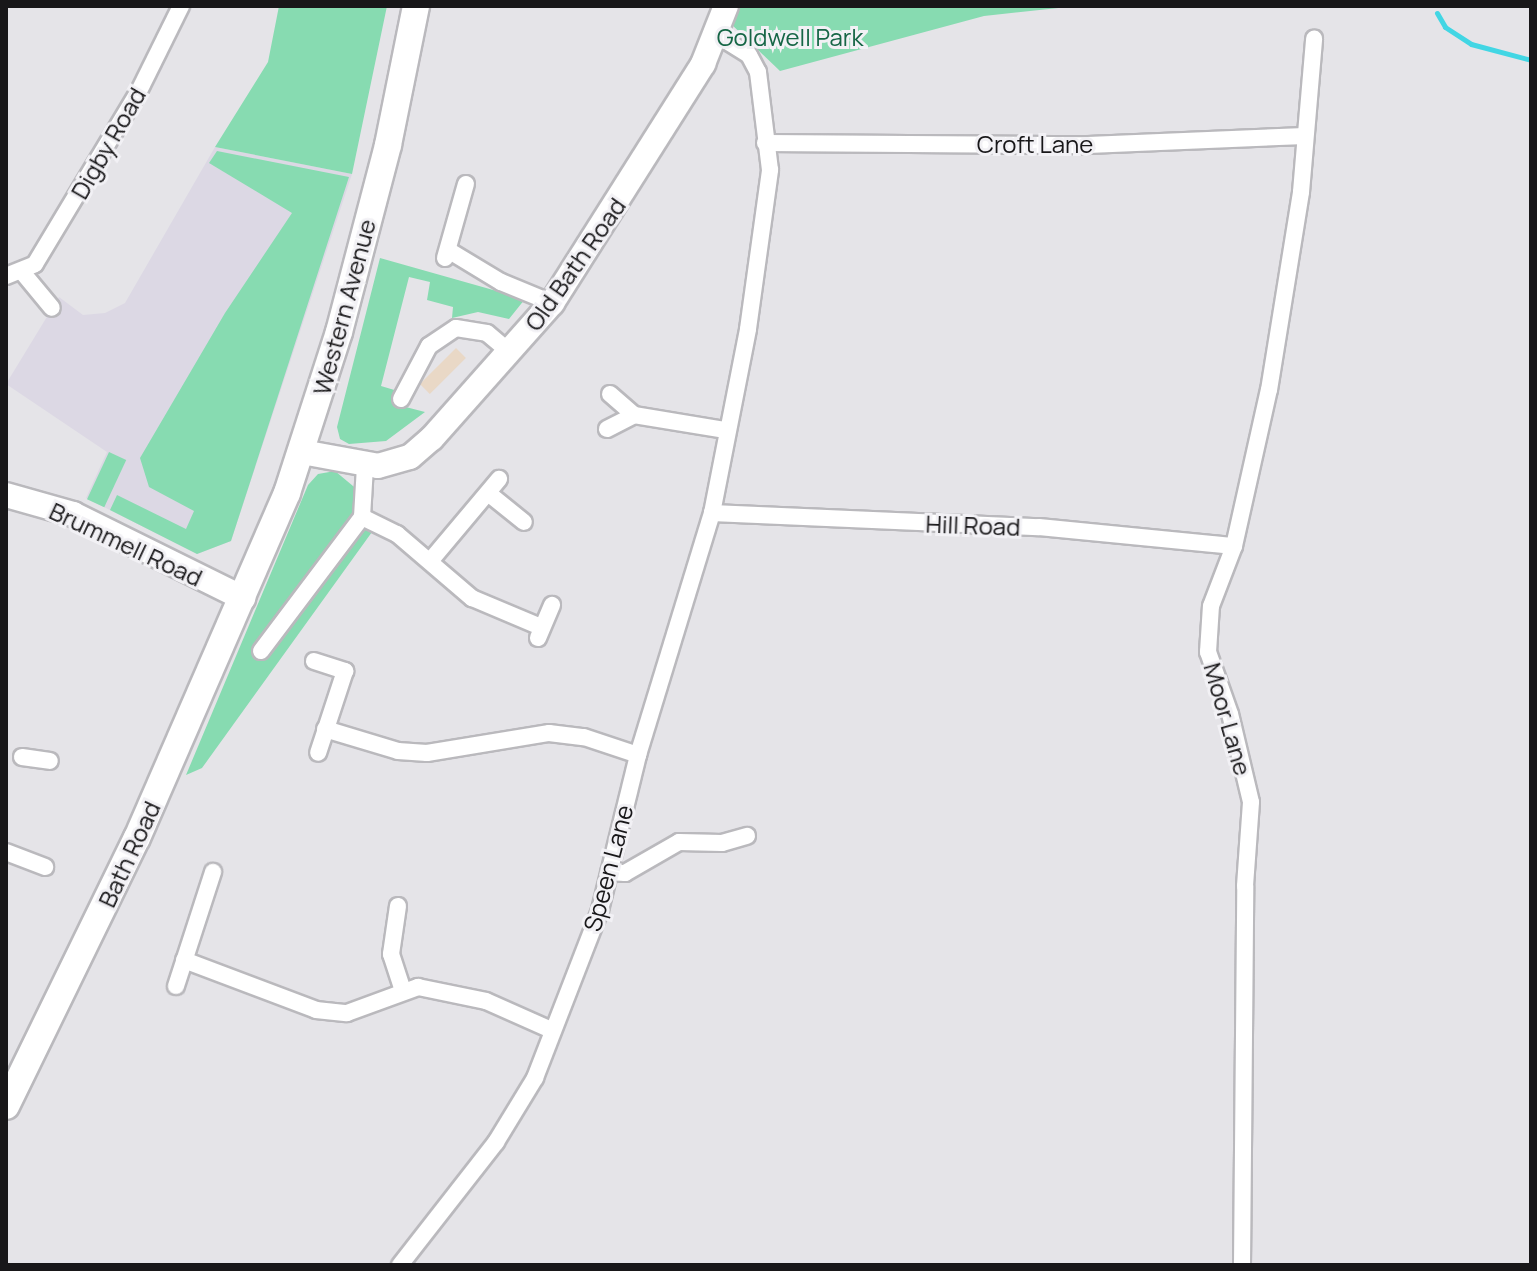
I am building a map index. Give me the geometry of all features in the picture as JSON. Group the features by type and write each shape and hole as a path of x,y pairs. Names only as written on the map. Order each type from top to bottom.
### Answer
{"main road":[{"name":"Western Avenue","path":"243,598 302,452 385,157 416,6"},
{"name":"Bath Road","path":"6,1106 137,838 243,598"}],"street":[{"name":"Digby Road","path":"23,273 35,264 83,188 181,6"},
{"name":"Old Bath Road","path":"302,452 365,466 399,462 420,450 552,303 632,181 718,36 726,6"},
{"name":"Speen Lane","path":"400,1265 496,1142 535,1078 549,1029 585,948 609,872 638,755 712,513 748,329 768,189 758,72 749,55 718,36"},
{"name":"Moor Lane","path":"1242,1265 1245,886 1251,802 1230,714 1208,652 1211,606 1234,546 1269,390 1301,192 1314,39"},
{"name":"Croft Lane","path":"765,143 1088,145 1305,136"},
{"path":"466,184 446,254 552,303"},
{"path":"6,276 23,273 52,308"},
{"path":"401,399 429,346 456,328 487,333 510,352"},
{"path":"610,394 634,415 726,430"},
{"path":"607,429 634,415"},
{"path":"261,651 362,517 365,466"},
{"path":"431,560 499,479"},
{"path":"488,493 524,522"},
{"name":"Brummell Road","path":"6,495 73,514 243,598"},
{"name":"Hill Road","path":"712,513 1039,527 1234,546"},
{"path":"362,517 387,528 431,560 472,598 540,633 552,605"},
{"path":"314,661 345,671 318,753"},
{"path":"325,729 398,751 427,753 549,733 584,737 638,755"},
{"path":"22,757 50,761"},
{"path":"609,872 625,873 679,842 722,843 747,836"},
{"path":"6,852 45,867"},
{"path":"176,986 184,960 213,896 213,872"},
{"path":"398,906 386,922 391,954 403,991"},
{"path":"184,960 316,1010 347,1013 403,991 453,992 521,1013 549,1029"}],"shaded area":[{"path":"215,147 352,174 231,541 197,554 86,498 107,452 6,384 59,297 83,315 105,313 125,303"},
{"path":"456,348 466,358 430,394 420,384"}],"green space":[{"path":"279,6 387,6 352,174 215,147 268,62"},
{"name":"Goldwell Park","path":"733,6 1077,6 984,16 780,71 729,22"},
{"path":"217,151 349,177 231,541 197,554 110,510 117,495 186,529 194,511 149,487 140,458 225,313 292,213 209,163"},
{"path":"380,258 525,299 509,319 478,312 452,318 453,307 427,300 430,282 409,277 381,386 401,392 398,405 425,412 386,441 349,444 340,439 337,427"},
{"path":"109,452 126,460 104,507 87,499"},
{"path":"335,471 359,491 357,519 372,532 202,768 186,775 308,485 318,474"}],"waterway":[{"path":"1437,13 1445,27 1471,44 1531,60"}]}
